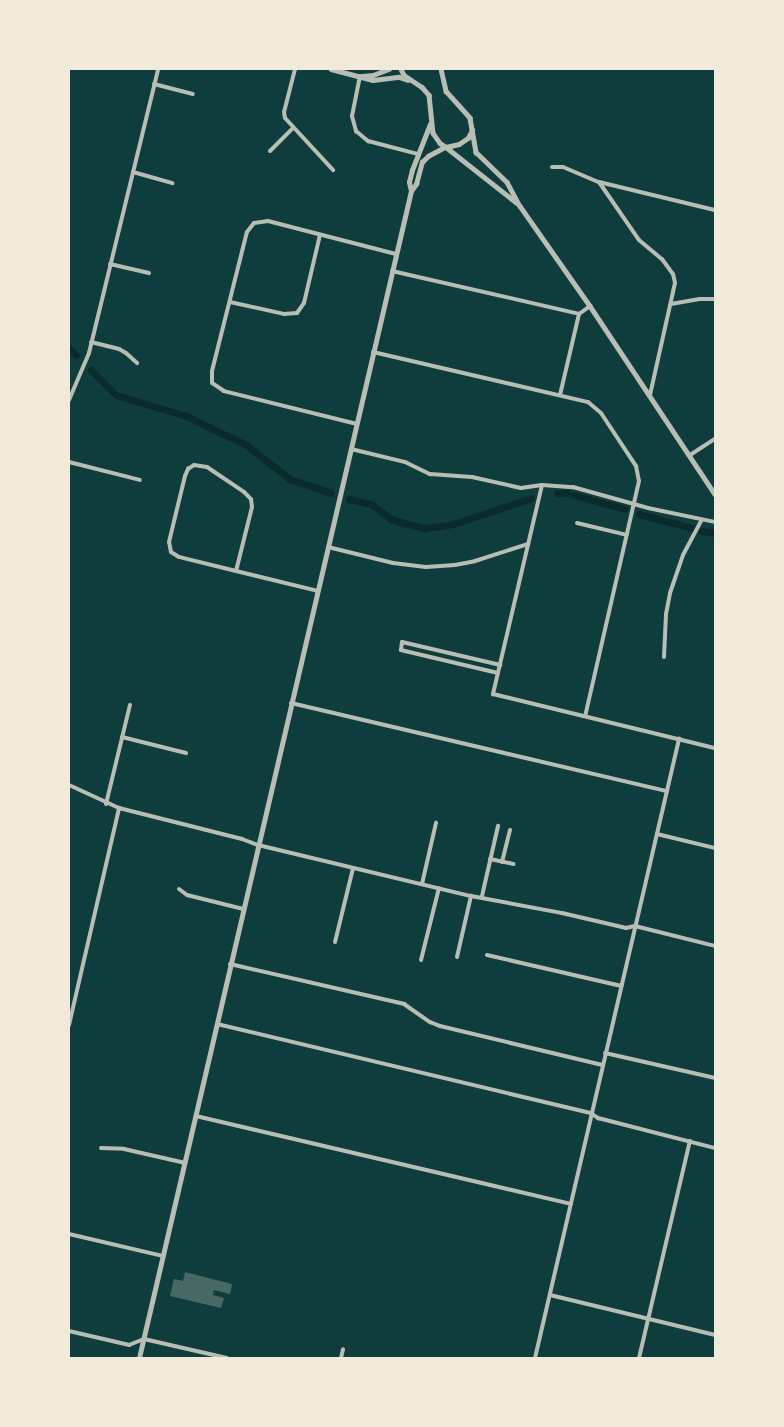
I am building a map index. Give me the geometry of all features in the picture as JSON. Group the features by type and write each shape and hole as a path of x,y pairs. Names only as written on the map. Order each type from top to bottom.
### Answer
{"street":[{"path":"69,400 91,342 158,69"},
{"path":"295,69 284,112 287,122 332,170"},
{"path":"331,69 373,80 399,77 412,81 422,87 429,95 431,122 436,139 520,206"},
{"path":"360,76 389,69"},
{"path":"401,69 412,81"},
{"path":"442,70 446,91 470,118 476,152 507,182 520,206 590,306 715,494"},
{"path":"360,76 352,116 356,131 368,141 418,154 422,162"},
{"path":"154,84 193,94"},
{"path":"411,191 409,182 431,122"},
{"path":"270,151 293,128"},
{"path":"139,1358 411,191 416,184 422,162 428,156 445,147 464,142 473,128"},
{"path":"552,167 562,167 599,182 715,210"},
{"path":"133,172 172,183"},
{"path":"599,182 639,240 669,266 675,283 650,395"},
{"path":"356,424 224,391 212,383 212,371 246,232 254,223 268,221 396,254"},
{"path":"230,302 284,314 297,313 304,302 320,234"},
{"path":"110,264 149,273"},
{"path":"392,271 579,314"},
{"path":"671,304 700,299 715,299"},
{"path":"560,395 579,314 590,306"},
{"path":"91,342 118,349 126,353 136,363"},
{"path":"373,352 588,402 601,413 636,466 639,480 585,716"},
{"path":"690,455 715,440"},
{"path":"351,449 406,462 430,474 472,476 521,488 542,485 574,487 715,522"},
{"path":"69,462 140,480"},
{"path":"236,571 252,508 251,499 244,492 207,467 194,465 188,469 185,476 169,542 171,552 179,557 236,571 318,591"},
{"path":"542,485 493,694 715,748"},
{"path":"664,657 666,614 670,593 683,555 702,520"},
{"path":"577,523 627,535"},
{"path":"328,547 393,563 426,567 455,566 528,544"},
{"path":"498,673 401,650 402,642 500,665"},
{"path":"291,703 667,791"},
{"path":"106,804 130,705"},
{"path":"122,737 186,753"},
{"path":"535,1358 679,739"},
{"path":"69,785 106,804 258,845 471,896 482,896 626,928 635,926 715,946"},
{"path":"69,1025 119,808"},
{"path":"422,884 436,823"},
{"path":"482,896 498,826"},
{"path":"502,862 510,830"},
{"path":"657,834 715,848"},
{"path":"490,859 513,864"},
{"path":"335,942 353,868"},
{"path":"421,960 439,888"},
{"path":"179,889 187,895 243,909"},
{"path":"457,957 471,896"},
{"path":"487,955 621,986"},
{"path":"230,964 404,1004 430,1022 440,1026 602,1065"},
{"path":"217,1024 591,1113 598,1118 715,1148"},
{"path":"605,1053 715,1078"},
{"path":"196,1116 571,1204"},
{"path":"639,1358 690,1141"},
{"path":"101,1148 124,1149 185,1163"},
{"path":"69,1234 163,1256"},
{"path":"550,1295 715,1335"},
{"path":"69,1331 129,1345 144,1339 227,1358"},
{"path":"342,1358 343,1349"}],"building":[{"path":"185,1272 232,1284 230,1294 214,1290 213,1295 224,1298 221,1308 170,1296 174,1279 183,1281"}],"waterway":[{"path":"69,348 76,355"},
{"path":"91,370 116,395 186,416 246,445 290,479 331,493"},
{"path":"557,493 567,493"},
{"path":"574,495 624,509"},
{"path":"349,499 371,504 392,520 425,528 453,524 531,498"},
{"path":"639,514 692,528"},
{"path":"702,531 715,533"}]}
